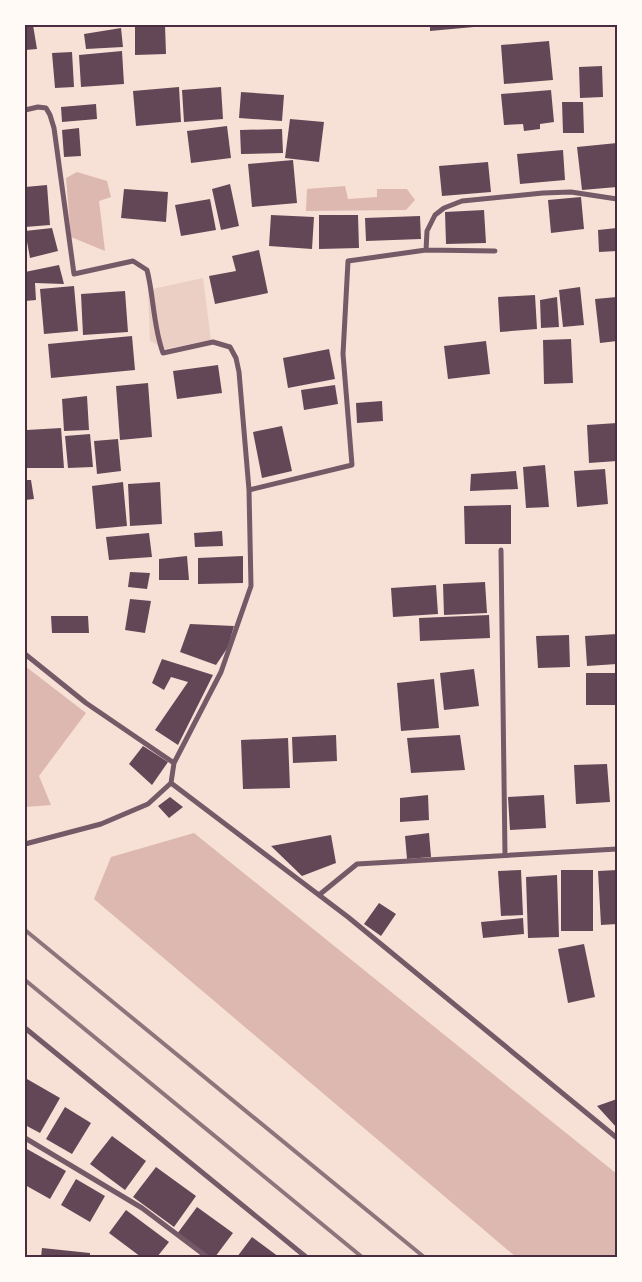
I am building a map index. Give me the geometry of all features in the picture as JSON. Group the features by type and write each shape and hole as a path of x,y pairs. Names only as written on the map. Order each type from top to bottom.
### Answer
{"street":[{"path":"25,110 38,107 46,108 54,128 74,274 133,261 147,270 152,288 157,337 163,352 213,342 230,347 236,358 239,372 249,490 251,586 221,672 174,763 171,783 148,804 101,824 25,844"},
{"path":"426,250 427,231 435,215 444,208 462,201 572,192 617,198"},
{"path":"249,490 352,465 343,354 348,261 426,250 495,251"},
{"path":"501,550 505,856"},
{"path":"25,654 86,703 174,763"},
{"path":"171,783 319,895 617,1138"},
{"path":"319,895 357,864 617,849"},
{"path":"25,1028 306,1257"},
{"path":"25,1138 142,1208 207,1257"}],"shaded area":[{"path":"77,172 107,181 111,197 99,201 105,251 71,237 66,178"},
{"path":"345,186 348,199 377,197 377,189 407,189 415,200 406,210 306,211 307,189"},
{"path":"203,278 211,340 165,349 150,341 148,290"},
{"path":"25,666 86,713 39,776 51,805 25,807"},
{"path":"194,833 617,1174 617,1257 516,1257 94,899 111,857"}],"building":[{"path":"25,25 33,25 37,49 25,50"},
{"path":"135,25 165,25 166,54 135,55"},
{"path":"430,25 473,25 474,27 430,31"},
{"path":"121,28 123,47 86,49 84,34"},
{"path":"549,41 553,80 504,84 501,45"},
{"path":"122,51 124,84 81,87 79,55"},
{"path":"72,52 74,87 55,88 52,53"},
{"path":"602,66 603,97 580,98 579,67"},
{"path":"179,87 181,122 136,126 133,91"},
{"path":"221,87 223,119 184,122 182,90"},
{"path":"551,90 554,122 540,124 540,129 524,131 523,124 504,125 501,94"},
{"path":"241,92 284,95 282,121 239,118"},
{"path":"562,102 583,102 584,133 563,133"},
{"path":"96,104 97,119 62,122 61,107"},
{"path":"290,119 324,122 319,162 285,158"},
{"path":"227,126 231,158 191,163 187,131"},
{"path":"79,128 81,156 64,157 62,130"},
{"path":"282,129 283,153 241,154 240,130"},
{"path":"617,143 617,187 582,190 577,147"},
{"path":"563,150 565,180 520,184 517,154"},
{"path":"293,160 297,203 252,207 248,164"},
{"path":"488,162 491,192 442,196 439,166"},
{"path":"230,184 239,226 221,230 212,189"},
{"path":"47,185 50,225 25,227 25,187"},
{"path":"124,189 168,192 166,222 121,218"},
{"path":"581,197 584,229 551,233 548,200"},
{"path":"210,199 216,230 181,236 175,205"},
{"path":"484,210 486,243 446,244 445,212"},
{"path":"271,215 314,217 312,249 269,246"},
{"path":"319,215 358,215 359,248 319,249"},
{"path":"420,216 421,239 366,241 365,218"},
{"path":"52,228 58,251 30,258 25,231"},
{"path":"617,228 617,251 599,252 598,230"},
{"path":"259,250 268,293 215,304 209,276 236,271 232,256"},
{"path":"59,265 64,284 35,283 36,300 25,301 25,272"},
{"path":"74,286 78,331 44,334 40,289"},
{"path":"580,287 584,325 563,327 559,290"},
{"path":"125,291 128,332 83,335 81,294"},
{"path":"535,295 537,329 500,332 498,297"},
{"path":"557,297 559,327 541,328 540,300"},
{"path":"617,297 617,341 600,343 595,299"},
{"path":"132,336 135,370 51,378 48,344"},
{"path":"571,339 573,383 544,384 543,340"},
{"path":"486,341 490,374 448,379 444,346"},
{"path":"329,349 335,379 288,388 283,358"},
{"path":"218,365 222,393 177,399 173,371"},
{"path":"148,383 152,437 120,440 116,386"},
{"path":"335,385 338,404 304,410 301,390"},
{"path":"87,396 89,430 64,431 62,399"},
{"path":"382,401 383,421 357,423 356,403"},
{"path":"617,423 617,461 589,463 587,425"},
{"path":"282,426 292,471 262,478 253,432"},
{"path":"61,428 64,468 27,468 27,430"},
{"path":"90,434 93,467 68,468 65,436"},
{"path":"118,439 121,471 97,474 94,441"},
{"path":"545,465 549,507 526,508 523,467"},
{"path":"605,469 608,504 577,507 574,471"},
{"path":"516,471 518,489 470,491 471,474"},
{"path":"25,480 31,480 34,499 25,500"},
{"path":"123,482 127,526 96,529 92,486"},
{"path":"160,482 162,524 130,526 128,484"},
{"path":"511,505 511,544 465,544 464,506"},
{"path":"222,531 223,546 195,547 194,533"},
{"path":"149,533 152,557 109,560 106,537"},
{"path":"187,556 189,580 159,580 159,559"},
{"path":"243,556 243,583 198,584 198,558"},
{"path":"130,572 150,573 147,589 128,587"},
{"path":"485,582 487,613 444,615 443,584"},
{"path":"436,585 438,614 393,617 391,588"},
{"path":"130,599 151,601 145,633 125,630"},
{"path":"489,615 490,638 420,641 419,618"},
{"path":"51,616 88,616 89,633 52,633"},
{"path":"190,624 234,626 228,647 216,665 180,652"},
{"path":"617,634 617,664 587,666 585,636"},
{"path":"569,635 570,667 538,668 536,636"},
{"path":"162,659 213,675 178,745 155,730 188,682 171,677 164,690 152,683"},
{"path":"474,669 479,706 444,710 440,673"},
{"path":"586,673 617,673 617,705 586,705"},
{"path":"434,679 439,728 401,731 397,683"},
{"path":"336,735 337,761 293,763 292,737"},
{"path":"460,735 465,770 411,773 407,738"},
{"path":"288,738 290,788 243,789 241,740"},
{"path":"143,746 168,762 152,785 129,764"},
{"path":"607,764 610,802 576,804 574,765"},
{"path":"428,795 429,820 400,822 400,798"},
{"path":"544,795 546,828 510,830 508,797"},
{"path":"170,797 183,807 169,818 158,806"},
{"path":"429,833 431,857 407,859 405,836"},
{"path":"331,835 336,863 302,876 271,846"},
{"path":"521,870 523,915 501,916 498,871"},
{"path":"561,870 593,870 593,931 561,931"},
{"path":"617,870 617,924 601,925 598,871"},
{"path":"557,875 559,937 528,938 526,877"},
{"path":"379,903 396,914 381,936 364,924"},
{"path":"523,918 524,934 483,938 481,922"},
{"path":"584,944 595,997 568,1003 558,949"},
{"path":"27,1079 60,1098 40,1133 25,1125 25,1083"},
{"path":"617,1099 617,1128 597,1106"},
{"path":"65,1107 91,1123 72,1154 46,1139"},
{"path":"112,1136 146,1161 125,1190 90,1164"},
{"path":"27,1149 66,1171 50,1199 25,1185 25,1153"},
{"path":"156,1167 196,1196 174,1227 133,1197"},
{"path":"76,1179 105,1196 90,1222 61,1205"},
{"path":"197,1207 233,1233 215,1257 209,1257 177,1234"},
{"path":"126,1210 169,1242 157,1257 141,1257 109,1233"},
{"path":"252,1237 279,1257 237,1257"},
{"path":"42,1248 90,1253 90,1257 41,1257"}],"railway":[{"path":"25,930 424,1257"},
{"path":"25,980 362,1257"}]}
